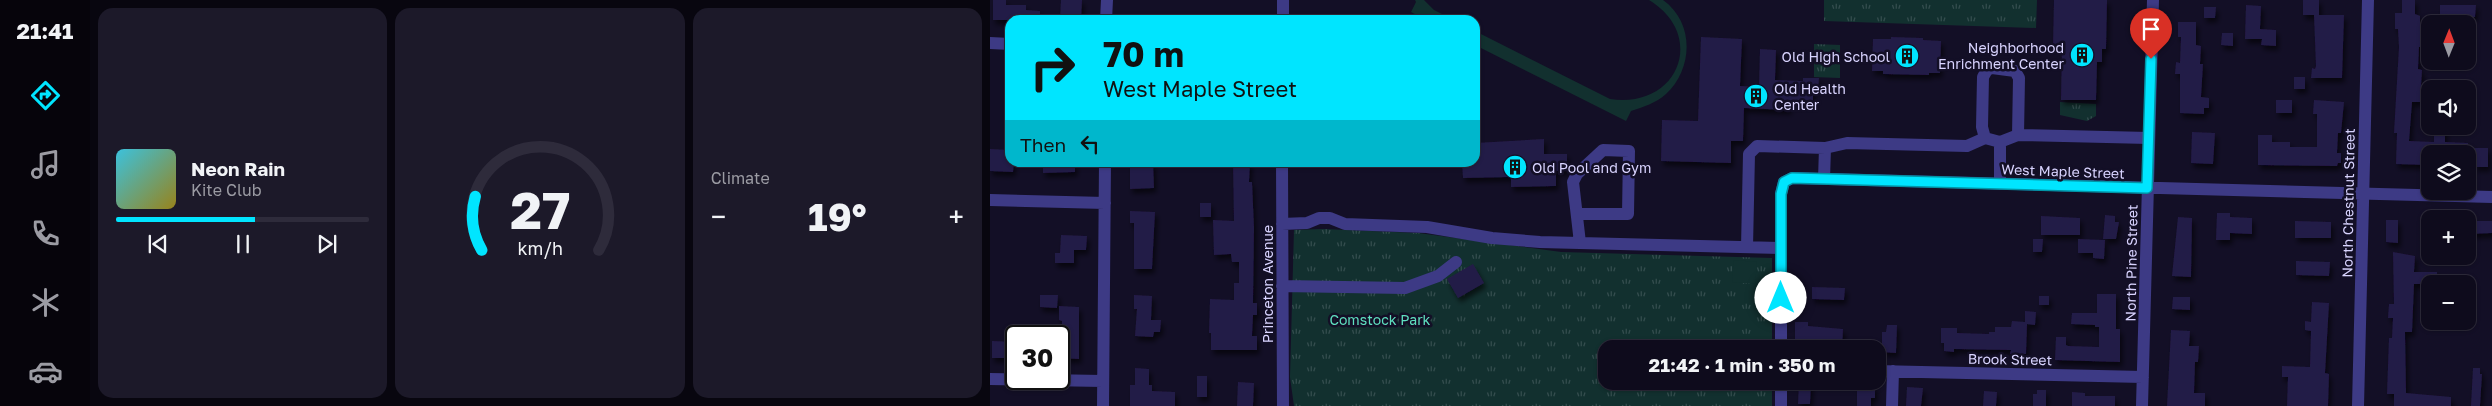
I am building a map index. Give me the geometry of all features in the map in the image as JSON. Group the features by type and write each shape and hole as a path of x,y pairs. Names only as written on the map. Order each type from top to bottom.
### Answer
{"street":[{"path":"1106,15 1107,0"},
{"path":"1283,0 1283,15"},
{"name":"North Pine Street","path":"2142,406 2152,0"},
{"name":"North Chestnut Street","path":"2358,406 2368,0"},
{"path":"990,43 1005,44"},
{"path":"1985,138 1982,127 1983,77 1987,70 1992,68 2015,71 2019,78 2018,135"},
{"path":"1747,247 1749,154 1757,146 1825,148 1847,143 1968,146 1985,138 2000,142 2018,135 2149,138"},
{"path":"2000,142 2000,184"},
{"path":"1824,179 1825,148"},
{"path":"1578,214 1628,214 1629,151 1603,150 1577,174 1573,182 1580,242"},
{"path":"1103,406 1105,167"},
{"name":"Princeton Avenue","path":"1282,167 1283,406"},
{"name":"West Maple Street","path":"1781,248 1781,194 1784,182 1792,178 2492,197"},
{"path":"990,200 1105,203"},
{"path":"1282,224 1307,223 1319,218 1330,218 1345,224 1427,227 1492,238 1781,248 1781,340"},
{"path":"1282,286 1405,288 1438,276 1456,262"},
{"name":"Brook Street","path":"1886,371 2143,377"},
{"path":"1892,406 1893,371"},
{"path":"990,379 1104,381"},
{"path":"1781,390 1781,406"}],"green space":[{"path":"1415,0 1424,0 1434,10 1444,15 1417,15 1411,12 1416,2"},
{"path":"1649,0 1663,0 1681,21 1687,46 1681,72 1675,84 1666,94 1654,102 1631,111 1626,121 1480,48 1480,34 1610,99 1634,99 1653,93 1668,81 1677,66 1680,49 1677,32 1667,15"},
{"path":"1824,0 2037,0 2036,28 1824,21"},
{"path":"1814,44 1840,45 1840,78 1814,77"},
{"path":"2060,102 2096,104 2096,116 2087,121 2060,115"},
{"name":"Comstock Park","path":"1323,229 1418,233 1561,252 1772,258 1772,340 1598,340 1598,390 1772,390 1772,406 1294,406 1290,377 1294,230"},
{"path":"1734,260 1757,262 1755,284 1732,282"}],"building":[{"path":"993,0 1006,0 1006,5 1026,5 1026,10 1040,11 1040,15 1005,15 1005,20 993,20"},
{"path":"1061,0 1082,0 1081,15 1060,15"},
{"name":"Neighborhood Enrichment Center","path":"2054,0 2107,0 2106,49 2102,49 2102,62 2097,62 2096,100 2061,100 2062,46 2053,46"},
{"path":"2303,0 2319,0 2319,15 2344,15 2342,78 2311,78 2312,68 2315,69 2316,66 2314,15 2303,15"},
{"path":"2402,0 2415,0 2415,14 2420,16 2421,33 2418,69 2422,70 2420,102 2412,102 2409,141 2434,142 2434,135 2445,135 2445,142 2468,143 2468,145 2421,145 2421,165 2396,164 2397,133 2394,133 2399,47 2398,29 2395,29 2395,13 2402,13"},
{"path":"2246,5 2261,6 2260,29 2276,30 2276,46 2261,45 2262,39 2245,39"},
{"path":"2440,5 2476,5 2475,15 2440,15"},
{"path":"2204,7 2216,7 2215,18 2204,18"},
{"path":"2178,22 2196,22 2196,45 2201,46 2200,64 2203,64 2201,97 2209,98 2209,108 2204,108 2204,114 2180,113 2180,74 2175,74 2176,62 2180,63 2181,37 2178,37"},
{"path":"2222,33 2233,33 2233,46 2221,45"},
{"name":"Old Health Center","path":"1701,37 1742,39 1740,86 1759,87 1760,49 1776,50 1775,80 1803,81 1803,78 1819,78 1818,89 1813,89 1813,104 1789,104 1789,110 1744,108 1743,141 1731,141 1731,163 1661,161 1662,120 1698,121"},
{"name":"Old High School","path":"1891,37 1923,38 1923,40 1941,41 1940,73 1929,73 1929,75 1883,74 1883,71 1872,71 1873,39 1891,39"},
{"path":"2294,77 2305,77 2305,89 2294,89"},
{"path":"2276,100 2292,100 2292,113 2276,113"},
{"path":"2314,100 2344,102 2341,133 2338,133 2337,153 2341,153 2341,163 2338,163 2337,166 2258,165 2258,135 2272,135 2272,142 2290,142 2290,147 2317,147 2317,114 2313,114"},
{"path":"2192,132 2215,133 2213,164 2191,163"},
{"name":"Old Pool and Gym","path":"1544,139 1544,154 1567,154 1567,171 1556,171 1556,186 1511,187 1511,177 1463,178 1462,167 1480,167 1480,143"},
{"path":"2476,148 2488,148 2488,167 2476,167"},
{"path":"990,149 1005,150 1005,167 1014,167 1013,172 990,171"},
{"path":"1043,167 1075,167 1075,172 1043,173"},
{"path":"1130,167 1153,167 1154,188 1130,189"},
{"path":"1233,167 1250,167 1249,182 1252,182 1254,228 1253,303 1257,303 1257,315 1253,315 1252,336 1257,336 1257,350 1211,350 1211,333 1209,333 1210,299 1234,300 1234,283 1239,283 1239,262 1232,262 1231,254 1214,255 1213,220 1234,221"},
{"path":"1200,203 1211,203 1211,217 1200,217"},
{"path":"1130,211 1155,212 1152,269 1134,269 1134,223 1130,223"},
{"path":"2217,213 2230,213 2230,217 2252,218 2252,234 2230,233 2230,240 2216,240"},
{"path":"2105,215 2115,216 2115,222 2119,222 2116,239 2103,239"},
{"path":"2041,216 2080,218 2080,235 2041,235"},
{"path":"2178,217 2192,218 2191,277 2172,276"},
{"path":"2386,220 2398,220 2398,243 2386,242"},
{"path":"2295,221 2331,222 2331,238 2295,238"},
{"path":"2476,221 2492,221 2492,233 2476,234"},
{"path":"1061,235 1087,236 1086,250 1074,250 1074,263 1055,263 1055,253 1060,253"},
{"path":"2033,239 2043,239 2042,252 2033,252"},
{"path":"2078,239 2105,240 2104,259 2093,258 2093,253 2078,253"},
{"path":"2393,252 2415,256 2414,272 2437,272 2437,275 2421,275 2421,284 2414,284 2412,332 2405,332 2406,393 2451,397 2451,406 2394,406 2394,394 2387,394 2389,338 2392,338 2393,318 2388,318 2389,304 2394,304"},
{"path":"2296,261 2330,262 2329,276 2296,275"},
{"path":"1473,264 1484,283 1458,298 1447,279"},
{"path":"1812,287 1845,288 1844,300 1812,299"},
{"path":"2097,294 2116,294 2116,329 2120,329 2120,362 2055,360 2056,337 2066,337 2066,345 2068,346 2099,347 2099,327 2095,327 2095,325 2071,324 2072,313 2097,313"},
{"path":"1040,295 1058,295 1057,308 1040,307"},
{"path":"1134,295 1152,296 1151,320 1161,320 1160,332 1154,332 1153,337 1135,336 1137,309 1134,309"},
{"path":"2039,296 2049,296 2049,305 2039,305"},
{"path":"2173,297 2190,297 2190,310 2172,309"},
{"path":"2312,302 2329,303 2325,373 2329,374 2328,406 2287,406 2288,377 2282,377 2282,366 2310,367 2311,331 2305,330 2305,321 2311,322"},
{"path":"1059,306 1079,307 1079,359 1070,358 1070,325 1062,325 1062,321 1059,320"},
{"path":"2025,311 2036,312 2035,325 2027,324 2026,354 2010,354 2011,350 1954,349 1954,352 1944,351 1944,343 1941,343 1941,328 1957,328 1957,333 1989,334 1989,332 1995,332 1995,327 2011,327 2012,321 2025,322"},
{"path":"1795,322 1808,322 1808,326 1843,329 1842,340 1795,340"},
{"path":"1887,325 1897,325 1896,353 1886,352 1886,340 1882,340 1882,332 1886,332"},
{"path":"2171,330 2190,331 2189,346 2199,346 2198,362 2195,362 2194,393 2205,393 2205,406 2167,406"},
{"path":"992,341 1005,342 1005,358 992,358"},
{"path":"1135,368 1149,369 1149,385 1152,385 1152,391 1175,392 1175,406 1130,406 1130,385 1135,385"},
{"path":"2473,368 2480,368 2480,374 2482,374 2480,406 2471,406"},
{"path":"1197,376 1207,376 1207,397 1197,397"},
{"path":"1238,382 1254,383 1253,406 1237,406"},
{"path":"1907,387 1923,388 1921,406 1906,406"},
{"path":"1799,390 1811,390 1810,404 1798,404"},
{"path":"1857,390 1875,390 1875,398 1871,398 1871,406 1857,406"},
{"path":"2037,390 2046,390 2046,406 2033,406 2033,394 2037,394"},
{"path":"1984,391 1997,392 1996,406 1983,406"},
{"path":"2072,392 2085,393 2085,396 2115,396 2115,406 2072,406"}],"place":[{"name":"Neighborhood Enrichment Center","path":"2082,55"},
{"name":"Old High School","path":"1907,56"},
{"name":"Old Health Center","path":"1756,96"},
{"name":"Old Pool and Gym","path":"1515,167"}],"route":[{"path":"1781,298 1781,194 1784,182 1792,178 2147,188 2151,59"}]}
